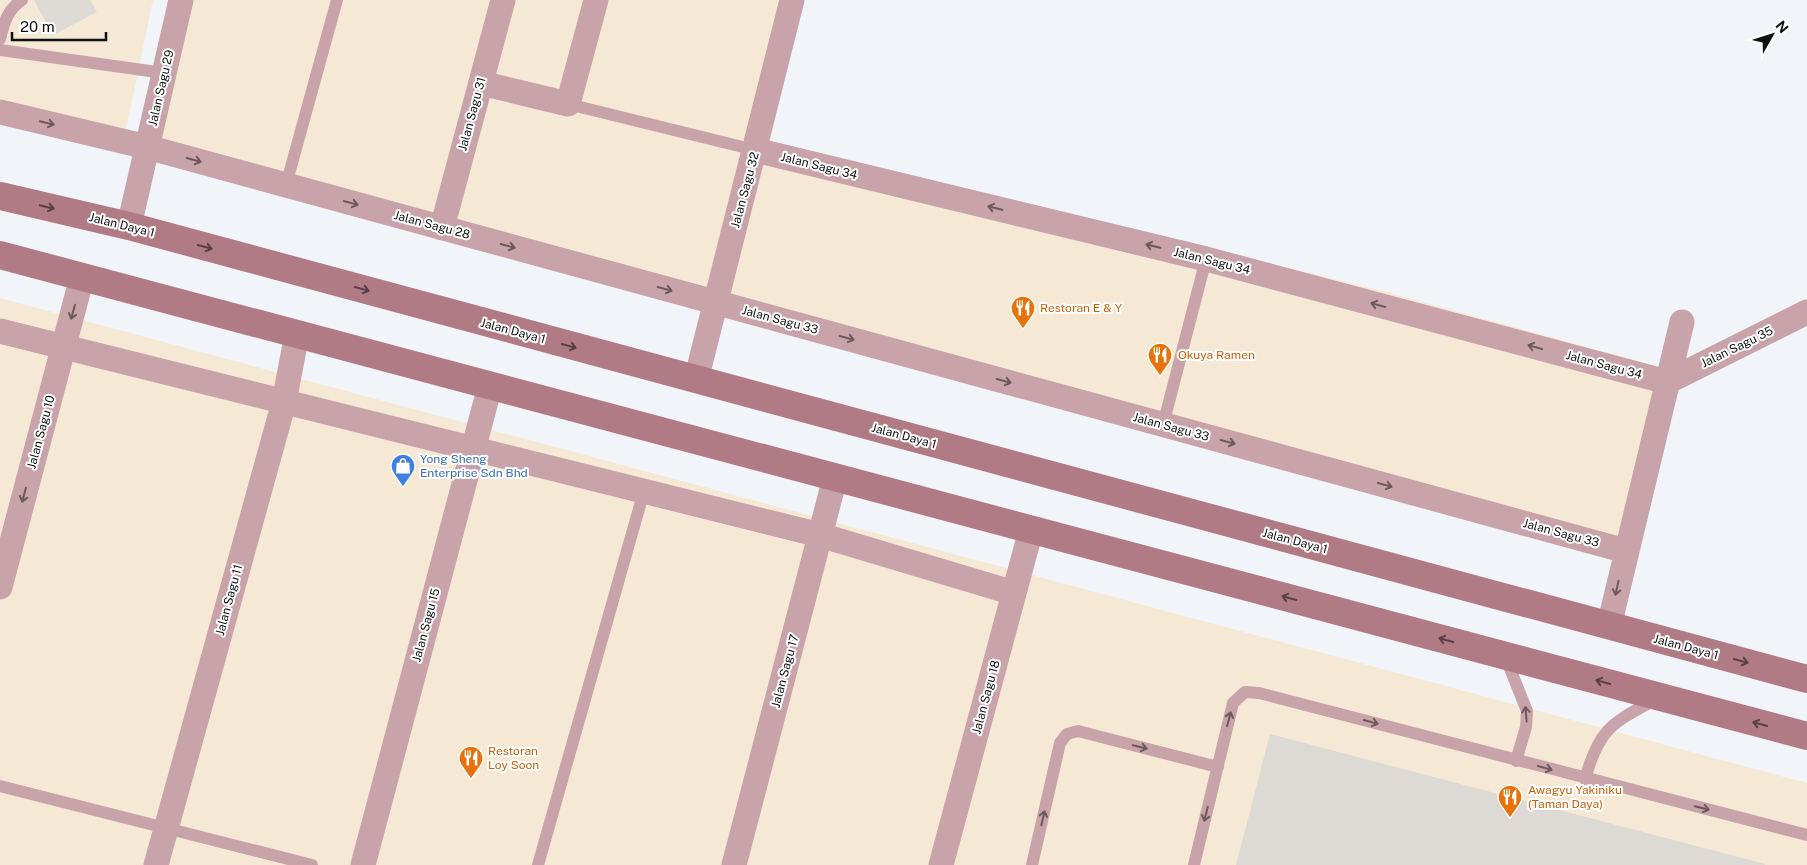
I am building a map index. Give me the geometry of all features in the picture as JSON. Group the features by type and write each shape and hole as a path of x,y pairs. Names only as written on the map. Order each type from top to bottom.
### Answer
{"main road":[{"name":"Jalan Daya 1","path":"0,196 129,226 1807,679"},
{"path":"0,255 1807,736"}],"street":[{"name":"Jalan Sagu 29","path":"129,226 181,0"},
{"name":"Jalan Sagu 31","path":"442,228 503,0"},
{"path":"481,83 568,104 596,0"},
{"name":"Jalan Sagu 32","path":"696,380 792,0"},
{"name":"Jalan Sagu 28","path":"0,112 148,147 716,303"},
{"name":"Jalan Sagu 34","path":"755,150 1206,259 1667,382"},
{"name":"Jalan Sagu 10","path":"0,587 82,277"},
{"name":"Jalan Sagu 33","path":"716,303 1626,551"},
{"name":"Jalan Sagu 35","path":"1667,382 1807,312"},
{"path":"1609,626 1682,322"},
{"path":"0,331 820,535 1014,593"},
{"name":"Jalan Sagu 11","path":"156,865 284,402 297,334"},
{"name":"Jalan Sagu 15","path":"363,865 490,386"},
{"name":"Jalan Sagu 17","path":"734,865 835,478"},
{"name":"Jalan Sagu 18","path":"941,865 1031,530"}],"lane":[{"path":"0,39 5,20 12,6 22,0"},
{"path":"286,185 337,0"},
{"path":"0,50 164,73"},
{"path":"568,104 755,150"},
{"path":"1163,425 1206,259"},
{"path":"538,865 644,491"},
{"path":"1504,656 1527,711 1526,727 1516,761"},
{"path":"1194,865 1233,703 1245,692 1259,693 1807,835"},
{"path":"1585,779 1591,757 1601,736 1620,719 1660,697"},
{"path":"1032,865 1060,743 1067,734 1078,731 1218,767"},
{"path":"0,786 312,865"}],"shaded area":[{"path":"0,0 153,0 126,129 0,100"},
{"path":"170,0 803,0 770,141 1379,290 1682,373 1634,566 134,156"},
{"path":"0,298 1807,783 1807,865 0,865"}],"building":[{"path":"34,0 90,0 97,12 53,35"},
{"path":"1270,734 1765,864 1765,865 1236,865"}],"place":[{"name":"Restoran E & Y","path":"1023,329"},
{"name":"Okuya Ramen","path":"1160,376"},
{"name":"Yong Sheng Enterprise Sdn Bhd","path":"403,487"},
{"name":"Restoran Loy Soon","path":"471,779"},
{"name":"Awagyu Yakiniku (Taman Daya)","path":"1510,818"}]}
